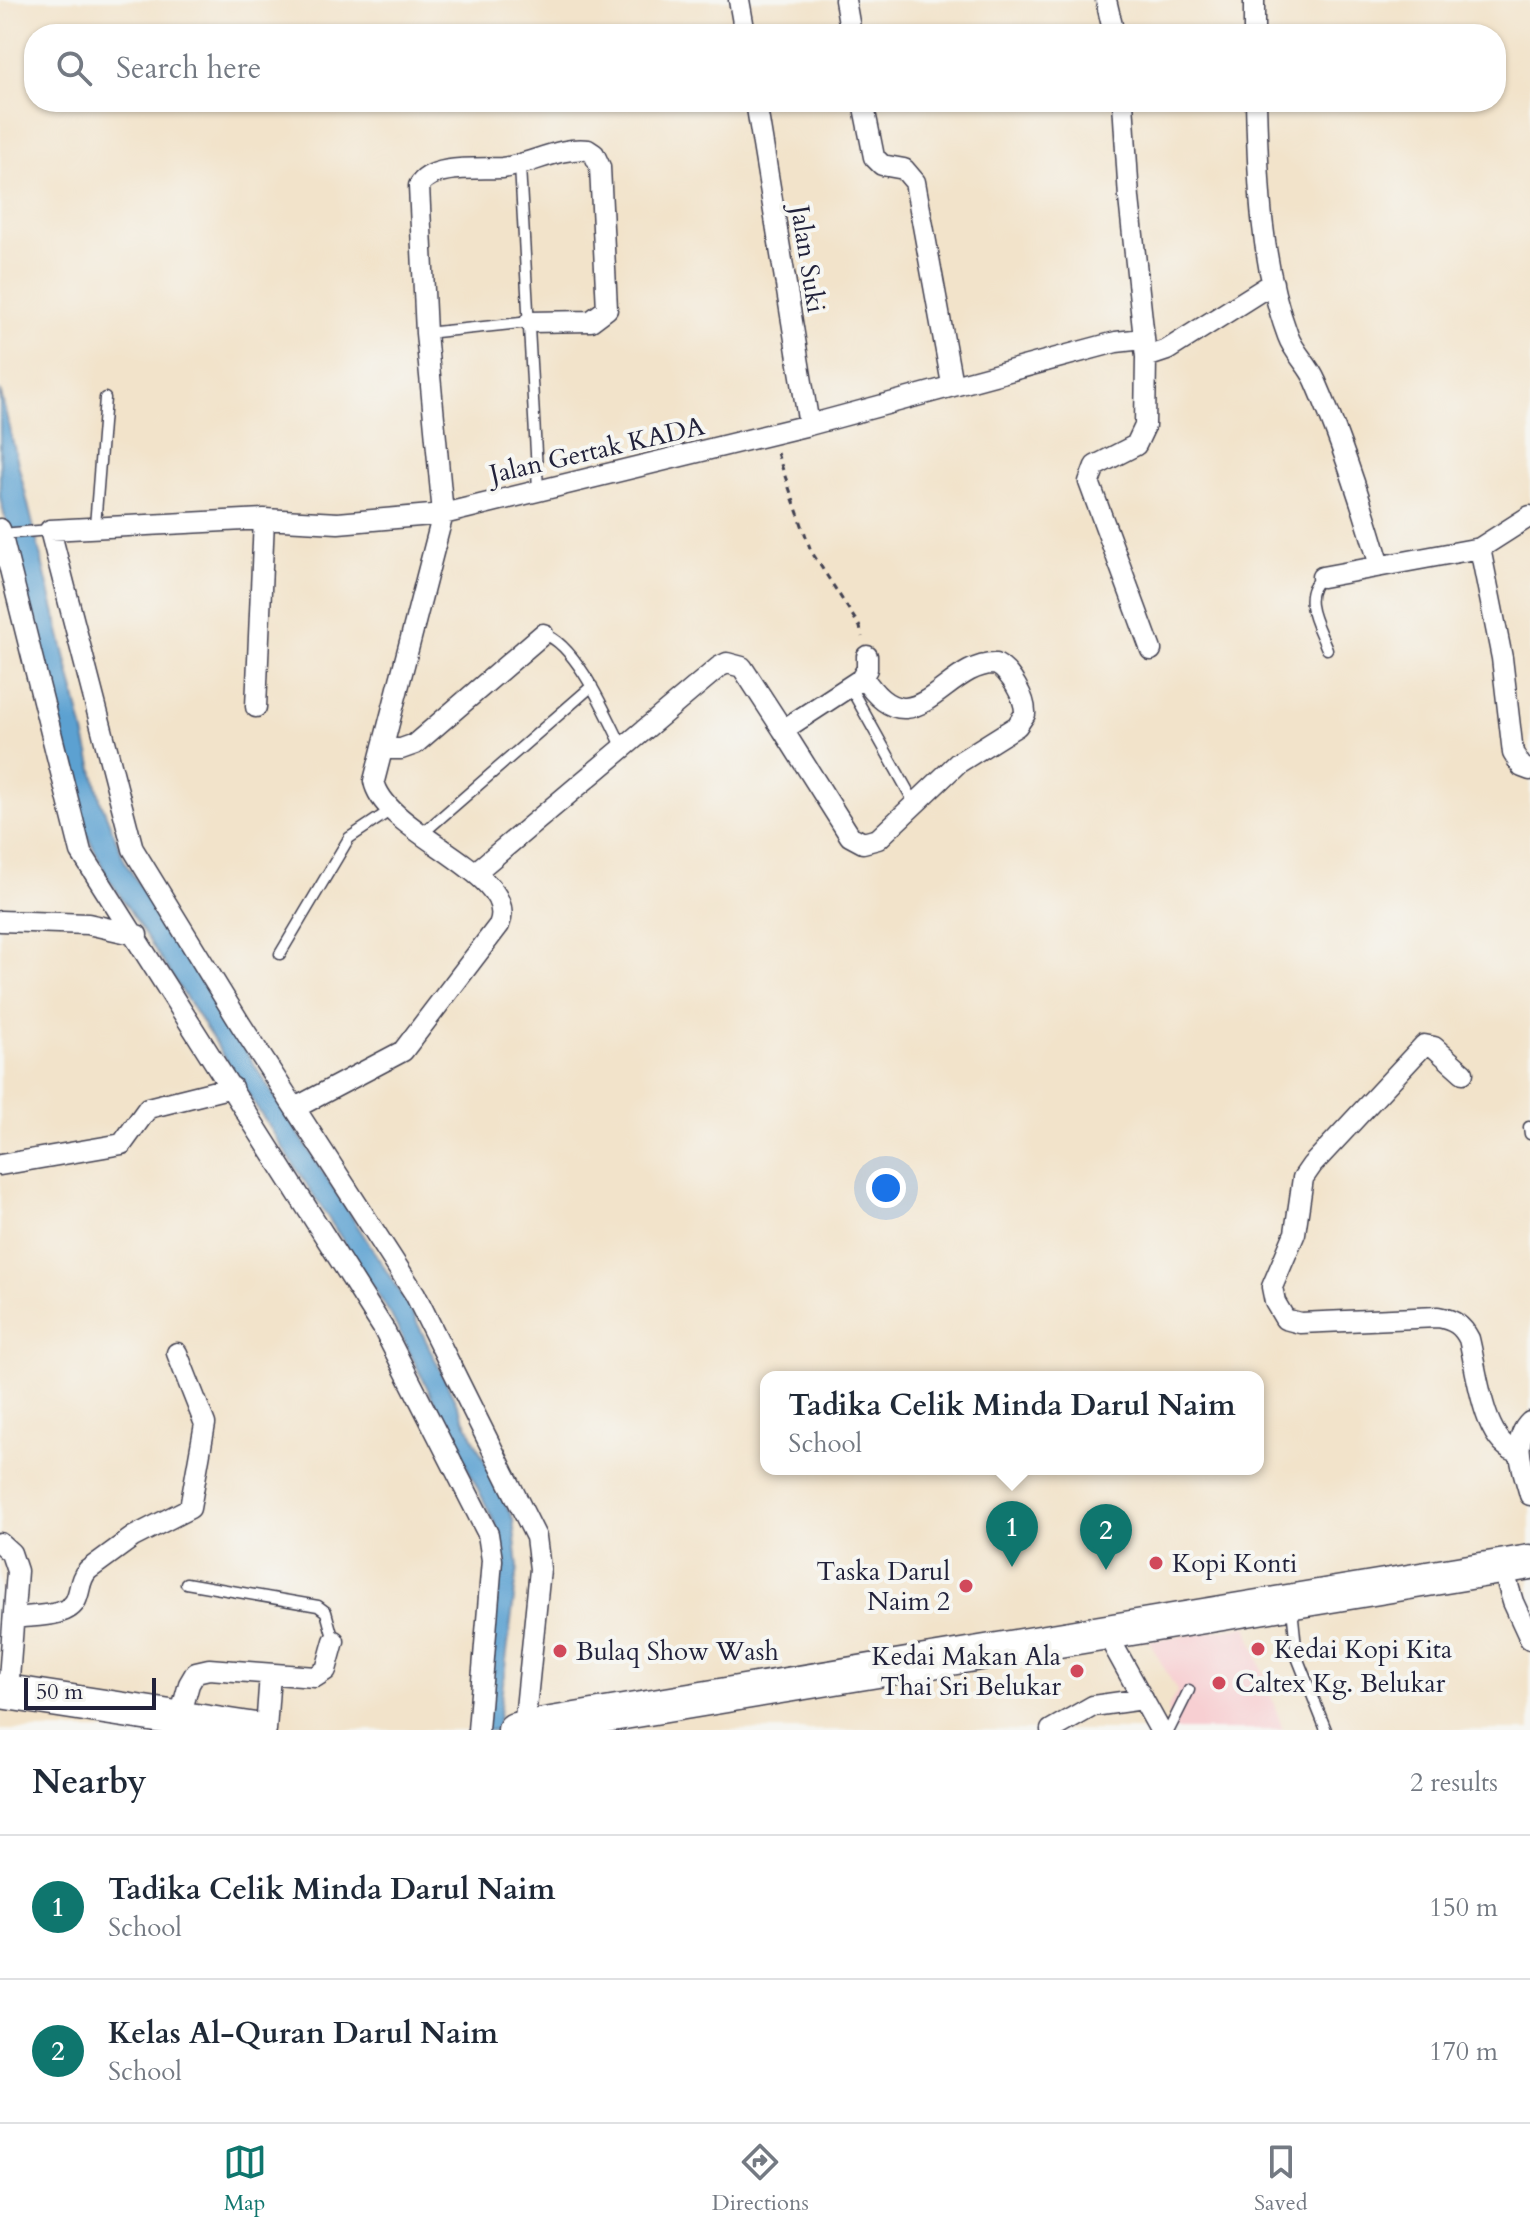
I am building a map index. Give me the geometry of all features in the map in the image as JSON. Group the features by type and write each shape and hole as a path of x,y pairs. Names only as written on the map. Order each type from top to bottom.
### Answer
{"main road":[{"path":"519,1729 1107,1634 1516,1563"},
{"path":"4,1692 255,1730"}],"street":[{"path":"739,0 743,24"},
{"path":"845,0 849,24"},
{"path":"1106,0 1112,24"},
{"path":"1254,0 1254,24"},
{"name":"Jalan Suki","path":"758,112 809,425"},
{"path":"865,112 874,157 882,165 904,169 915,182 952,384"},
{"path":"1124,112 1144,348 1145,426 1141,439 1129,450 1095,466 1089,482 1151,650"},
{"path":"1256,112 1258,206 1273,283 1288,338 1311,369 1333,420 1380,566"},
{"path":"295,1108 405,1048 501,920 501,906 477,871 420,836 391,810 374,781 443,514 426,333 418,193 422,179 435,173 520,166 581,149 594,154 600,167 607,309 591,321 530,322"},
{"name":"Jalan Gertak KADA","path":"50,530 264,519 338,523 443,514 770,435 1116,342 1167,350 1273,283"},
{"path":"1322,577 1480,548 1530,516"},
{"path":"256,707 264,519"},
{"path":"50,530 133,849 415,1294 536,1537 540,1569 519,1729"},
{"path":"1,532 81,852 137,935 383,1328 488,1534 492,1560 478,1730"},
{"path":"1480,548 1502,658 1513,753 1522,767 1530,770"},
{"path":"384,749 401,749 415,744 543,634"},
{"path":"783,730 856,682 867,656"},
{"path":"477,871 727,663 742,667 856,841 863,843 878,839 958,763 1022,721 1023,701 1007,673 996,664 981,666 905,709 856,682"},
{"path":"0,921 88,924 137,935"},
{"path":"1463,1073 1434,1047 1424,1045 1312,1165 1303,1178 1295,1233 1272,1287 1275,1302 1285,1319 1300,1323 1438,1317 1452,1320 1463,1327 1469,1339 1493,1434 1510,1450 1519,1452"},
{"path":"0,1165 122,1144 148,1108 232,1087"},
{"path":"15,1618 66,1610 75,1603 82,1577 88,1570 133,1537 190,1508 205,1424 177,1353"},
{"path":"1530,1422 1520,1434 1519,1452 1530,1495"},
{"path":"0,1543 11,1553 17,1571 15,1618 4,1692"},
{"path":"1516,1563 1513,1602 1530,1639"},
{"path":"1107,1634 1160,1730"},
{"path":"180,1717 196,1672 209,1669 309,1678 321,1675 328,1664 334,1641"},
{"path":"266,1730 270,1674"},
{"path":"1051,1730 1089,1707 1143,1699"}],"lane":[{"path":"520,166 538,489"},
{"path":"426,333 530,322"},
{"path":"95,526 105,398"},
{"path":"1,532 50,530"},
{"path":"1322,577 1314,584 1309,598 1327,649"},
{"path":"543,634 554,637 592,686 623,748"},
{"path":"856,682 914,802"},
{"path":"420,836 592,686"},
{"path":"280,954 349,838 391,810"},
{"path":"186,1583 318,1606 326,1612 334,1641"},
{"path":"1292,1602 1297,1657 1326,1730"},
{"path":"1169,1730 1189,1690"}],"path":[{"path":"770,435 811,551 860,627 867,656"}],"shaded area":[{"name":"Caltex Kg. Belukar","path":"1247,1626 1283,1730 1173,1730 1167,1710 1177,1691 1149,1641"}],"water":[{"path":"0,390 101,802 126,864 410,1308 513,1519 518,1567 497,1730 481,1730 500,1564 496,1525 391,1315 106,874 75,809 0,497"}],"place":[{"name":"Kopi Konti","path":"1156,1563"},
{"name":"Tadika Celik Minda Darul Naim","path":"1012,1567"},
{"name":"Kelas Al-Quran Darul Naim","path":"1106,1570"},
{"name":"Taska Darul Naim 2","path":"966,1586"},
{"name":"Kedai Kopi Kita","path":"1258,1649"},
{"name":"Bulaq Show Wash","path":"560,1651"},
{"name":"Kedai Makan Ala Thai Sri Belukar","path":"1077,1671"},
{"name":"Caltex Kg. Belukar","path":"1219,1683"}]}
